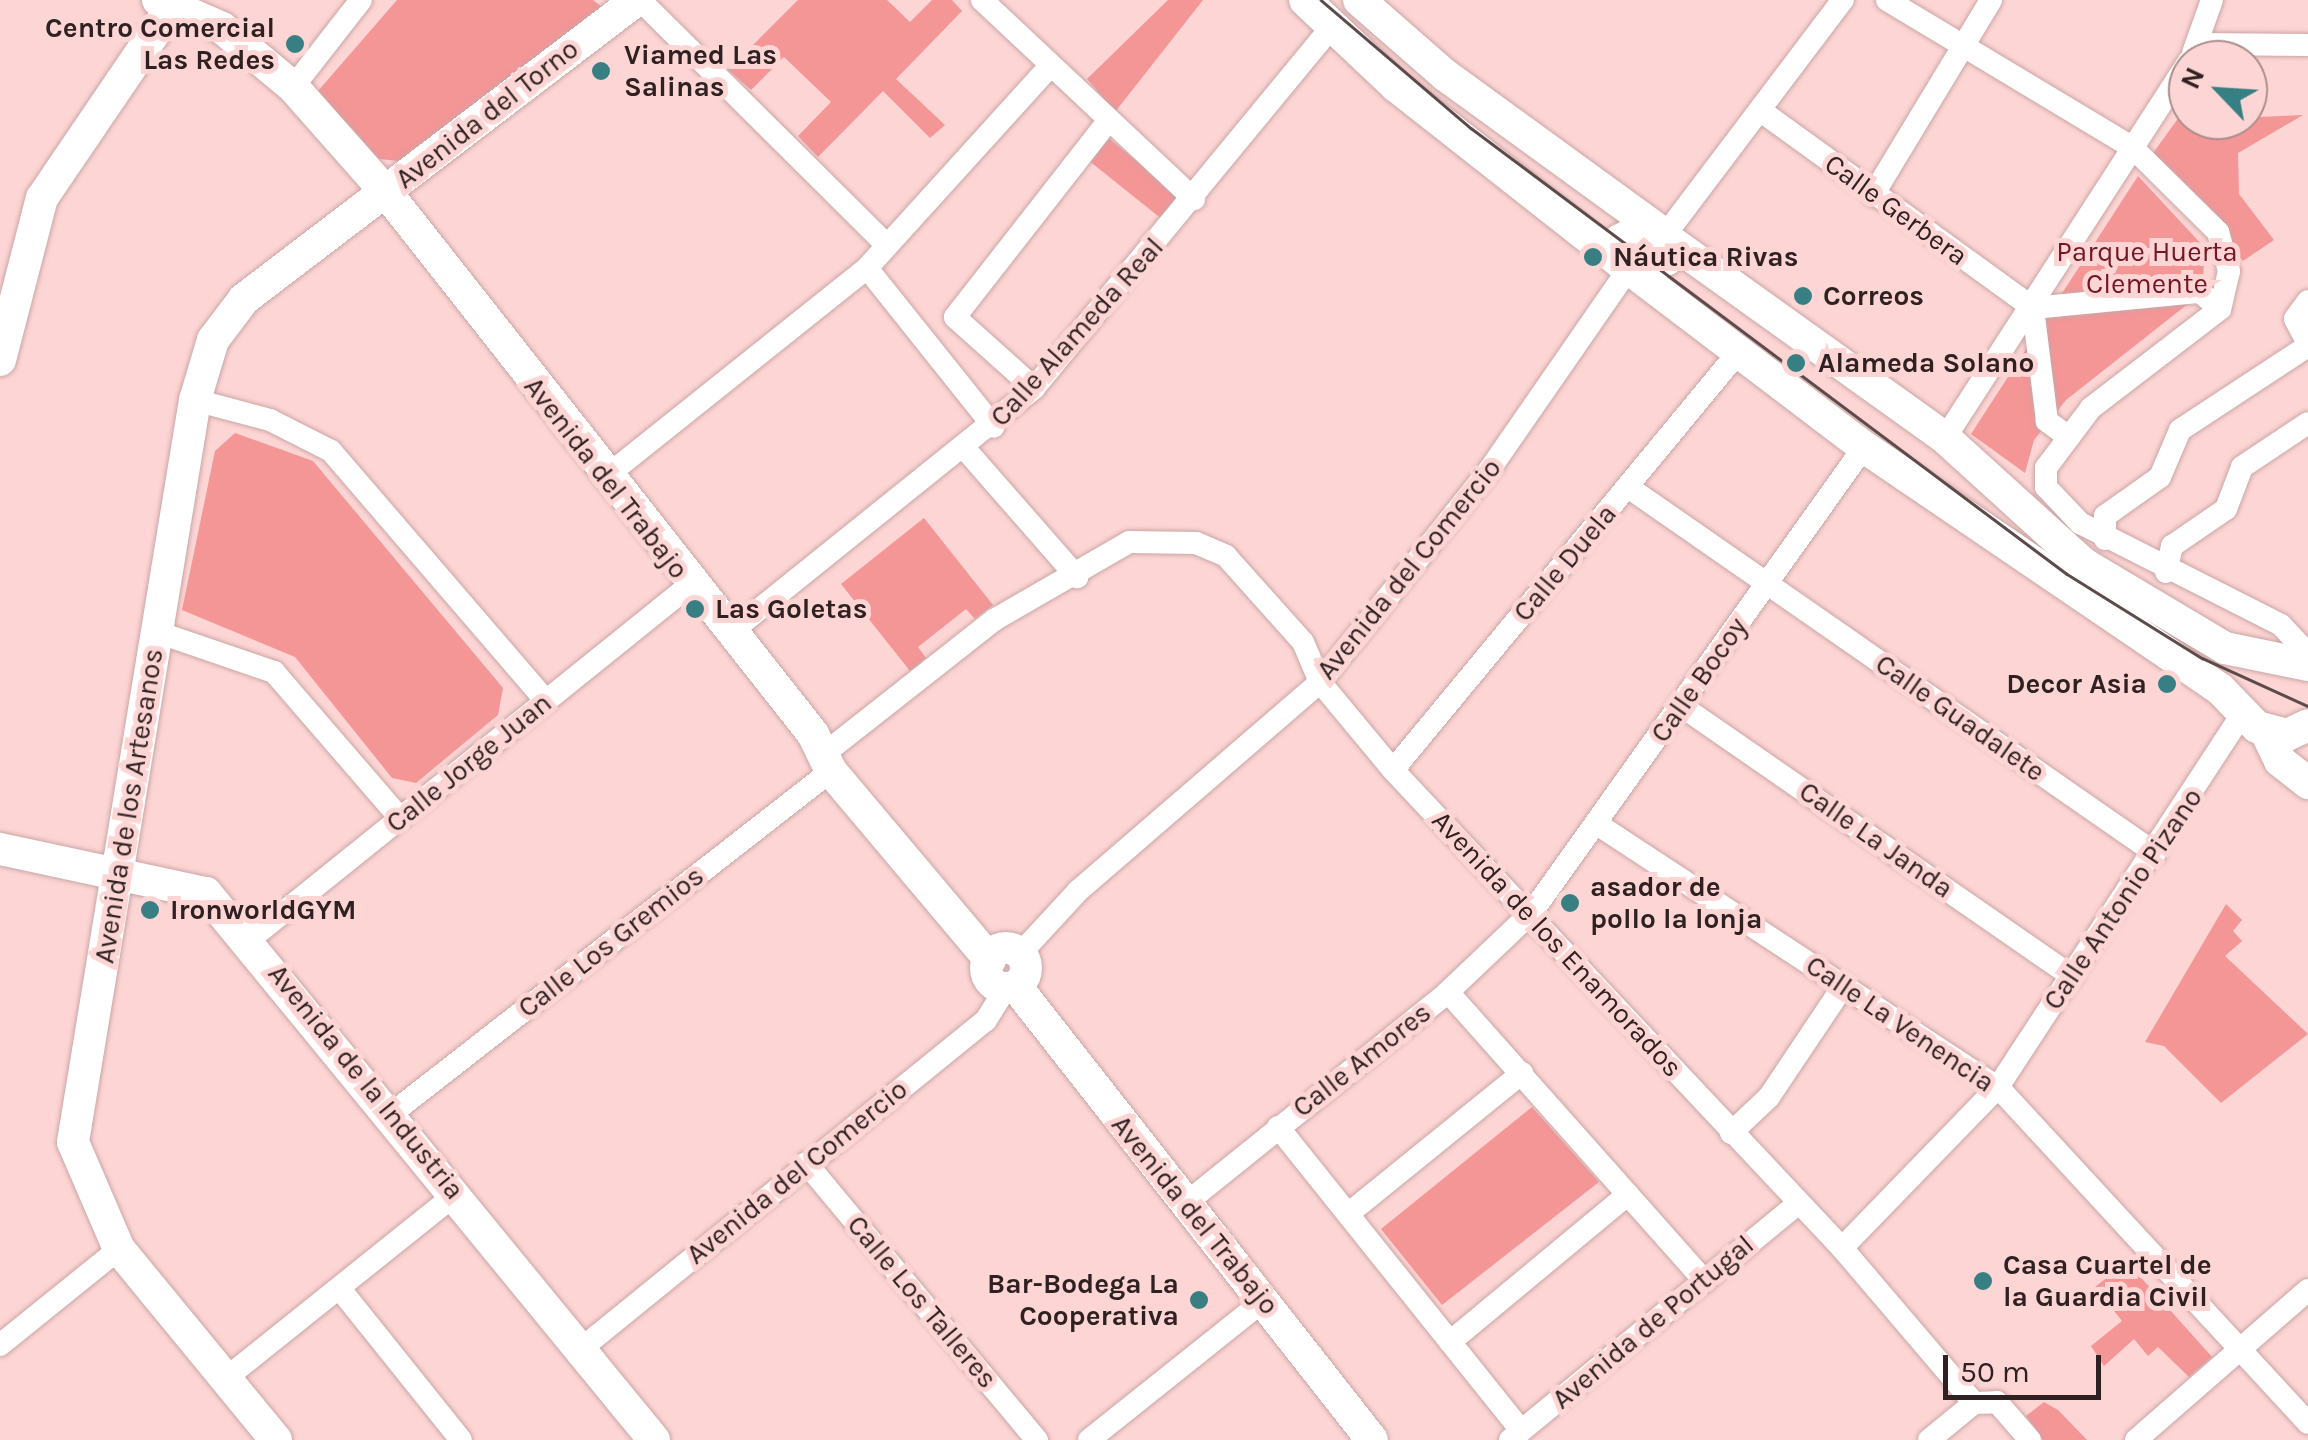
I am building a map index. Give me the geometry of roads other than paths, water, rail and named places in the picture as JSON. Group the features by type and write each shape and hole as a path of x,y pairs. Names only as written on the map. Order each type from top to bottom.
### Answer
{"street":[{"path":"293,88 361,0"},
{"path":"638,0 885,243"},
{"name":"Avenida del Torno","path":"386,192 638,0"},
{"path":"982,0 1095,104 1105,125 1194,199"},
{"path":"1304,0 1736,355 2255,721 2308,724"},
{"path":"1359,0 1460,87 1945,438 2084,564 2225,648 2301,656"},
{"path":"1629,269 1664,263 1661,233 1761,111 1844,0"},
{"path":"1887,0 2133,148 2218,232 2229,271 2220,310 2066,435 2046,487 2105,539 2166,572 2281,624 2301,656"},
{"path":"1873,195 1991,0"},
{"path":"2197,40 2212,0"},
{"path":"0,264 45,150 185,7"},
{"path":"0,360 42,198 185,7"},
{"name":"Avenida del Trabajo","path":"185,7 293,88 386,192 604,478 731,632 828,762 993,952"},
{"name":"Calle Alameda Real","path":"731,632 966,450 1034,388 1194,199 1332,26"},
{"path":"2268,48 2308,45"},
{"path":"604,478 866,268 1050,66"},
{"path":"1945,438 2033,308 2168,93"},
{"name":"Calle Gerbera","path":"1761,111 2033,308"},
{"path":"1034,388 956,317 1105,125"},
{"name":"Avenida de los Artesanos","path":"276,1440 119,1248 73,1142 195,400 223,321 386,192"},
{"path":"866,268 994,426"},
{"name":"Avenida del Comercio","path":"993,952 1078,891 1320,682 1490,469 1629,269"},
{"path":"2033,308 2200,292 2220,310"},
{"path":"2105,539 2110,510 2160,478 2180,430 2308,344 2295,319 2308,301"},
{"path":"2033,308 2048,421 2066,435"},
{"name":"Calle Duela","path":"1393,770 1736,355"},
{"path":"195,400 270,420 331,451 546,700"},
{"path":"2166,572 2172,546 2226,509 2242,467 2308,424"},
{"name":"Calle Bocoy","path":"1532,912 1600,826 1680,705 1864,447"},
{"path":"966,450 1077,577"},
{"name":"Calle Guadalete","path":"1628,487 2155,852"},
{"name":"Avenida de los Enamorados","path":"1077,577 1128,542 1196,544 1226,556 1304,642 1320,682 1393,770 1532,912 1731,1133 1842,1248 1974,1403"},
{"name":"Calle Los Gremios","path":"391,1114 828,762 994,620 1077,577"},
{"name":"Calle Jorge Juan","path":"249,940 690,586"},
{"path":"157,632 274,672 400,818"},
{"path":"2301,656 2245,679 2255,721 2280,761 2308,782"},
{"name":"Calle La Janda","path":"1680,705 2072,976"},
{"name":"Calle Antonio Pizano","path":"1842,1248 1998,1087 2155,852 2255,721"},
{"name":"Calle La Venencia","path":"1600,826 1998,1087 2247,1351 2308,1423"},
{"name":"Avenida de la Industria","path":"0,849 120,869 206,893 458,1193 654,1440"},
{"name":"Calle Amores","path":"1186,1203 1448,992 1532,912"},
{"path":"993,952 1011,990"},
{"path":"1731,1133 1769,1097 1844,986"},
{"name":"Avenida del Trabajo","path":"1011,990 1186,1203 1372,1440"},
{"name":"Avenida del Comercio","path":"582,1348 986,1020 1011,990"},
{"path":"1448,992 1705,1281"},
{"path":"1348,1214 1522,1073"},
{"path":"1278,1127 1450,1342 1516,1435"},
{"name":"Calle Los Talleres","path":"806,1163 1037,1440"},
{"path":"225,1379 458,1193"},
{"path":"1450,1342 1628,1194"},
{"name":"Avenida de Portugal","path":"1516,1435 1797,1204"},
{"path":"0,1345 119,1248"},
{"path":"340,1289 460,1440"},
{"path":"2136,1440 2247,1351 2308,1290"},
{"path":"1089,1440 1263,1301"},
{"path":"1930,1440 1974,1403 1997,1402 2030,1440"}],"tram line":[{"path":"1321,0 1471,128 2067,574 2202,658 2308,706"}],"place":[{"name":"Centro Comercial Las Redes","path":"295,44"},
{"name":"Viamed Las Salinas","path":"601,71"},
{"name":"Náutica Rivas","path":"1593,257"},
{"name":"Correos","path":"1803,296"},
{"name":"Alameda Solano","path":"1796,363"},
{"name":"Las Goletas","path":"695,609"},
{"name":"Decor Asia","path":"2167,684"},
{"name":"asador de pollo la lonja","path":"1570,903"},
{"name":"IronworldGYM","path":"150,910"},
{"name":"Casa Cuartel de la Guardia Civil","path":"1983,1281"},
{"name":"Bar-Bodega La Cooperativa","path":"1199,1300"}],"park label":[{"name":"Parque Huerta Clemente","path":"2147,268"}]}
